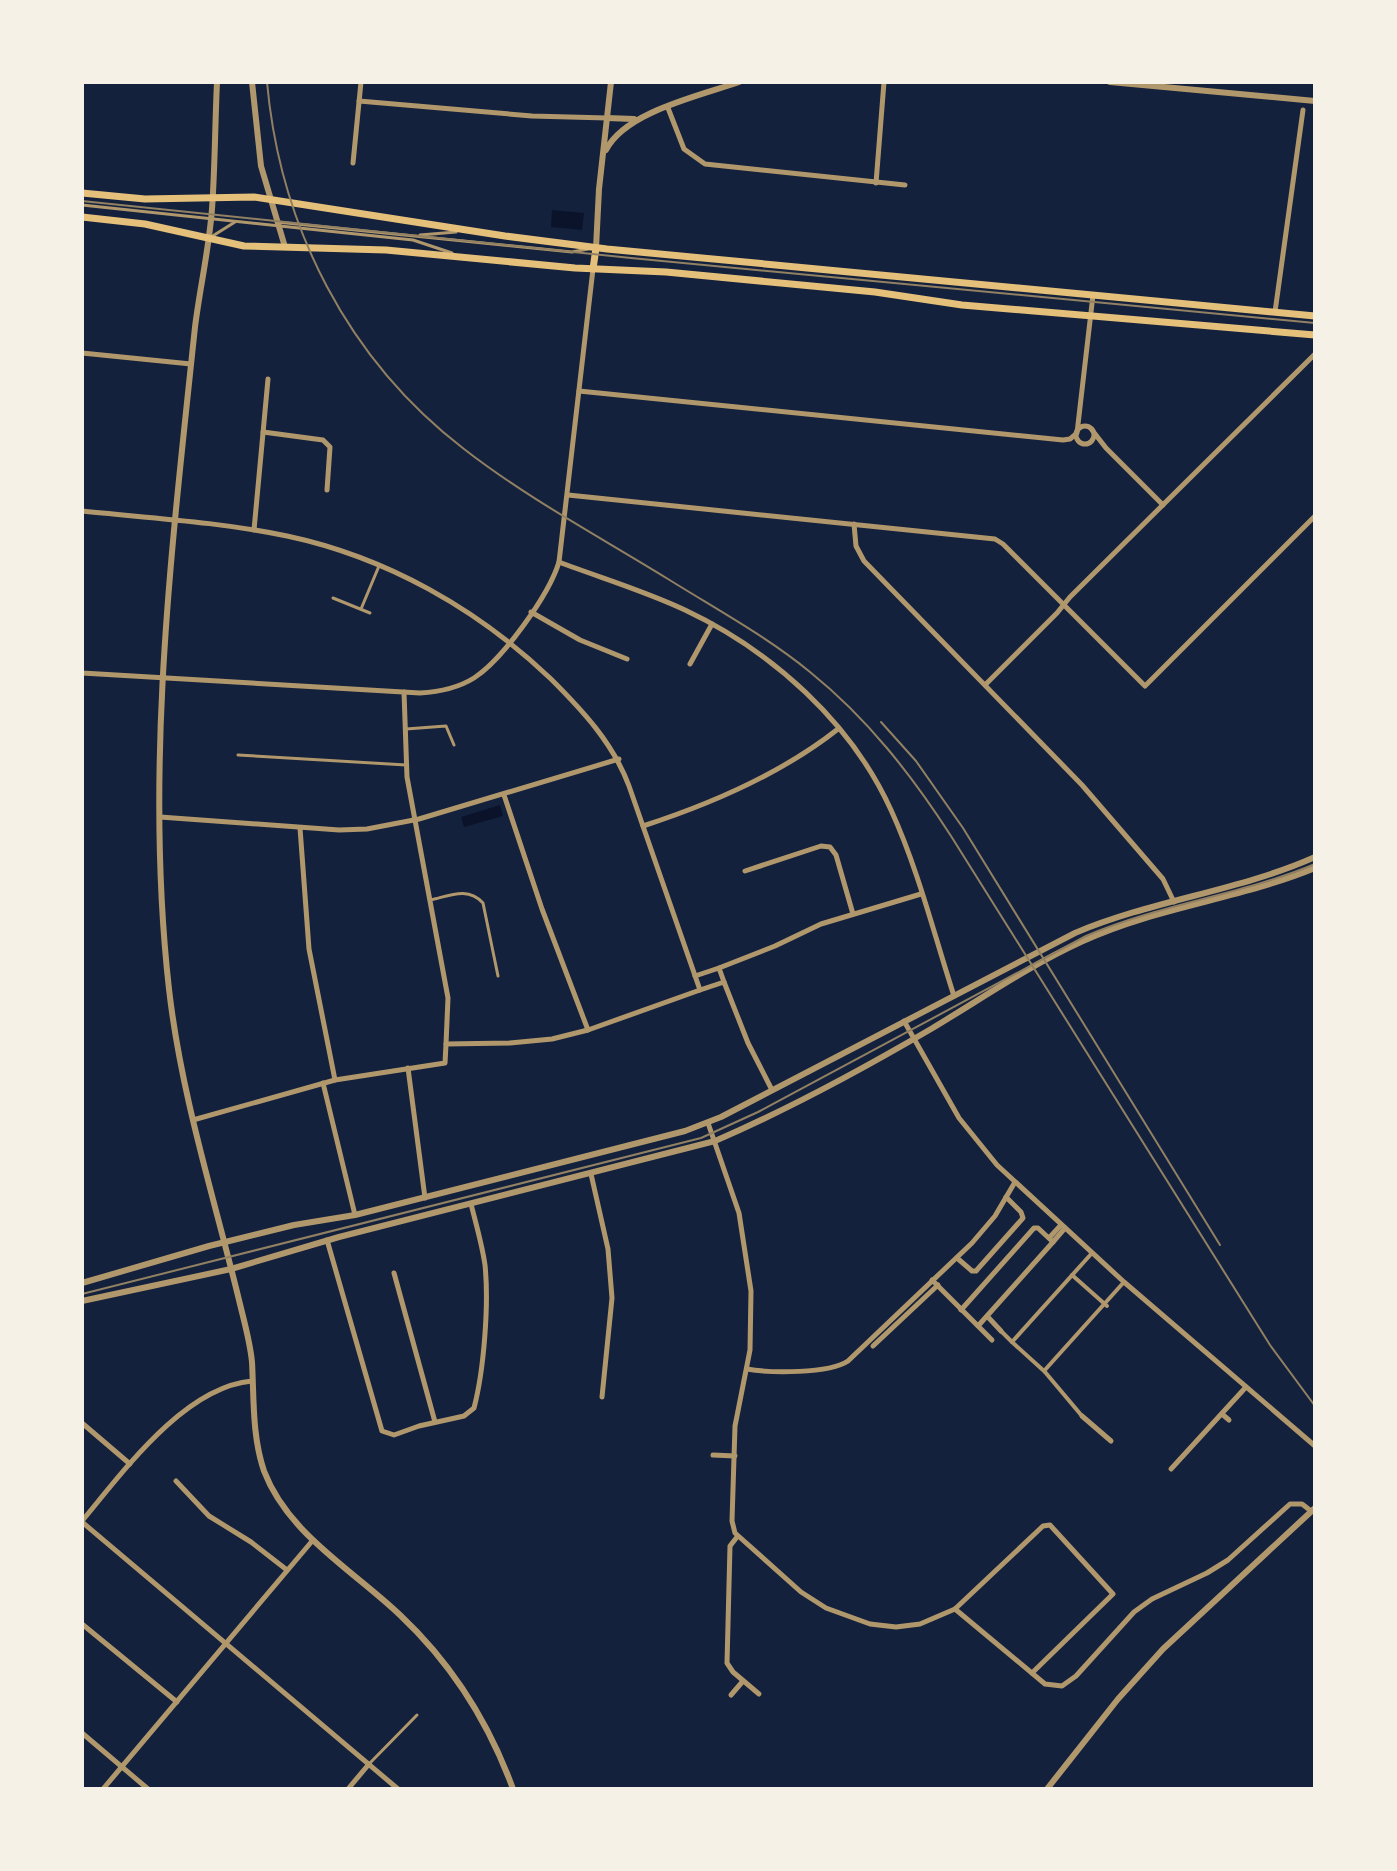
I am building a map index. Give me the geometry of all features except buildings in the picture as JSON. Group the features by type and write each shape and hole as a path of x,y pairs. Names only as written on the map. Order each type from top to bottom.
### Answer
{"main road":[{"path":"82,193 149,199 235,196 596,248 1315,316"},
{"path":"82,217 145,224 251,246 386,250 696,275 875,292 946,303 1315,335"},
{"path":"593,269 596,248"}],"street":[{"path":"217,82 211,219 191,364 162,677 160,817 169,989 179,1051 193,1120 250,1347 258,1445 264,1470 284,1507 313,1540 395,1609 446,1665 485,1726 513,1789"},
{"path":"252,82 263,199 282,247"},
{"path":"353,163 361,82"},
{"path":"596,248 611,82"},
{"path":"359,101 532,116 641,117 739,82"},
{"path":"876,183 884,82"},
{"path":"1110,82 1315,101"},
{"path":"668,108 682,147 705,164 905,185"},
{"path":"1275,312 1303,110"},
{"path":"602,157 615,136 641,117"},
{"path":"82,673 404,692 436,691 464,683 487,667 531,612 552,581 559,562 593,269"},
{"path":"1093,294 1077,433 1079,441 1106,448"},
{"path":"82,353 191,364"},
{"path":"986,684 1315,354"},
{"path":"254,530 268,379"},
{"path":"579,391 1063,440 1070,439 1082,427 1090,428"},
{"path":"1081,406 1084,421 1106,448 1163,505"},
{"path":"1085,444 1093,437 1090,428"},
{"path":"263,432 328,443 327,490"},
{"path":"568,495 995,539 1145,686 1315,516"},
{"path":"82,511 254,530 305,540 379,566 429,589 510,642 567,695 619,759 700,990"},
{"path":"854,523 856,546 864,561 1098,802 1163,879 1176,911"},
{"path":"559,562 669,603 712,624 791,678 838,729 885,797 900,832 954,996"},
{"path":"531,612 580,640 627,659"},
{"path":"690,664 712,624"},
{"path":"193,1120 335,1080 445,1063 448,998 406,765 404,692"},
{"path":"643,826 711,800 786,765 809,752 838,729"},
{"path":"160,817 358,830 415,820 619,759"},
{"path":"504,795 547,923 588,1030"},
{"path":"300,828 309,949 335,1080"},
{"path":"745,871 821,846 830,847 835,852 853,914"},
{"path":"82,1283 225,1242 425,1198 633,1146 708,1123 1075,933 1116,917 1315,857"},
{"path":"82,1301 231,1269 327,1240 715,1141 767,1118 913,1039 1079,942 1118,927 1278,882 1315,868"},
{"path":"695,976 775,946 821,924 921,894"},
{"path":"719,968 748,1043 772,1090"},
{"path":"446,1044 539,1041 588,1030 724,982"},
{"path":"903,1020 964,1125 990,1157 1124,1282 1315,1446"},
{"path":"408,1068 425,1198"},
{"path":"323,1083 355,1215"},
{"path":"708,1123 739,1213 748,1262 752,1318 747,1369 735,1426 732,1521 737,1537 811,1598 857,1620 883,1626 911,1625 955,1609 1043,1526 1050,1525 1113,1594 1032,1673"},
{"path":"591,1174 608,1249 612,1298 602,1397"},
{"path":"747,1369 777,1373 842,1365 957,1258 995,1216 1015,1182"},
{"path":"957,1258 976,1271 1021,1220 1023,1214 1006,1197"},
{"path":"327,1240 382,1431 394,1435 469,1415 476,1403 486,1278 471,1204"},
{"path":"978,1326 1063,1227"},
{"path":"961,1310 1034,1228 1051,1240"},
{"path":"1012,1342 1092,1253"},
{"path":"394,1273 435,1422"},
{"path":"1072,1275 1106,1305"},
{"path":"932,1280 992,1340"},
{"path":"1044,1371 1124,1282"},
{"path":"873,1346 938,1285"},
{"path":"987,1316 1044,1371 1082,1416 1111,1441"},
{"path":"252,1381 227,1388 186,1411 154,1436 82,1521 398,1789"},
{"path":"1171,1469 1246,1387"},
{"path":"1222,1414 1229,1420"},
{"path":"82,1423 130,1464"},
{"path":"713,1455 735,1452"},
{"path":"176,1481 209,1516 251,1542 287,1570"},
{"path":"955,1609 1051,1686 1069,1683 1126,1619 1143,1605 1228,1560 1290,1504 1302,1504 1313,1510 1171,1640 1118,1699 1047,1789"},
{"path":"737,1537 730,1546 726,1659 730,1669 759,1694"},
{"path":"103,1789 313,1540"},
{"path":"82,1624 177,1702"},
{"path":"731,1695 743,1681"},
{"path":"82,1733 148,1789"},
{"path":"348,1789 369,1764"}],"lane":[{"path":"82,205 415,241 463,257"},
{"path":"208,239 236,222"},
{"path":"316,228 572,252 596,248"},
{"path":"406,235 468,231"},
{"path":"361,609 379,566"},
{"path":"333,598 370,613"},
{"path":"405,729 446,726 454,745"},
{"path":"238,755 406,765"},
{"path":"430,900 464,892 483,903 498,976"},
{"path":"369,1764 417,1715"}],"water":[{"path":"552,210 584,213 582,230 551,227"},
{"path":"500,805 503,816 464,827 461,817"}],"tram line":[{"path":"82,201 631,258 1315,323"},
{"path":"82,1294 701,1138 758,1112 1086,936 1315,864"}],"railway":[{"path":"267,82 274,136 304,238 354,332 386,374 423,414 488,467 538,501 776,646 831,690 869,728 904,769 951,836 1270,1345 1315,1406"},
{"path":"881,722 916,761 963,828 1220,1245"}]}
